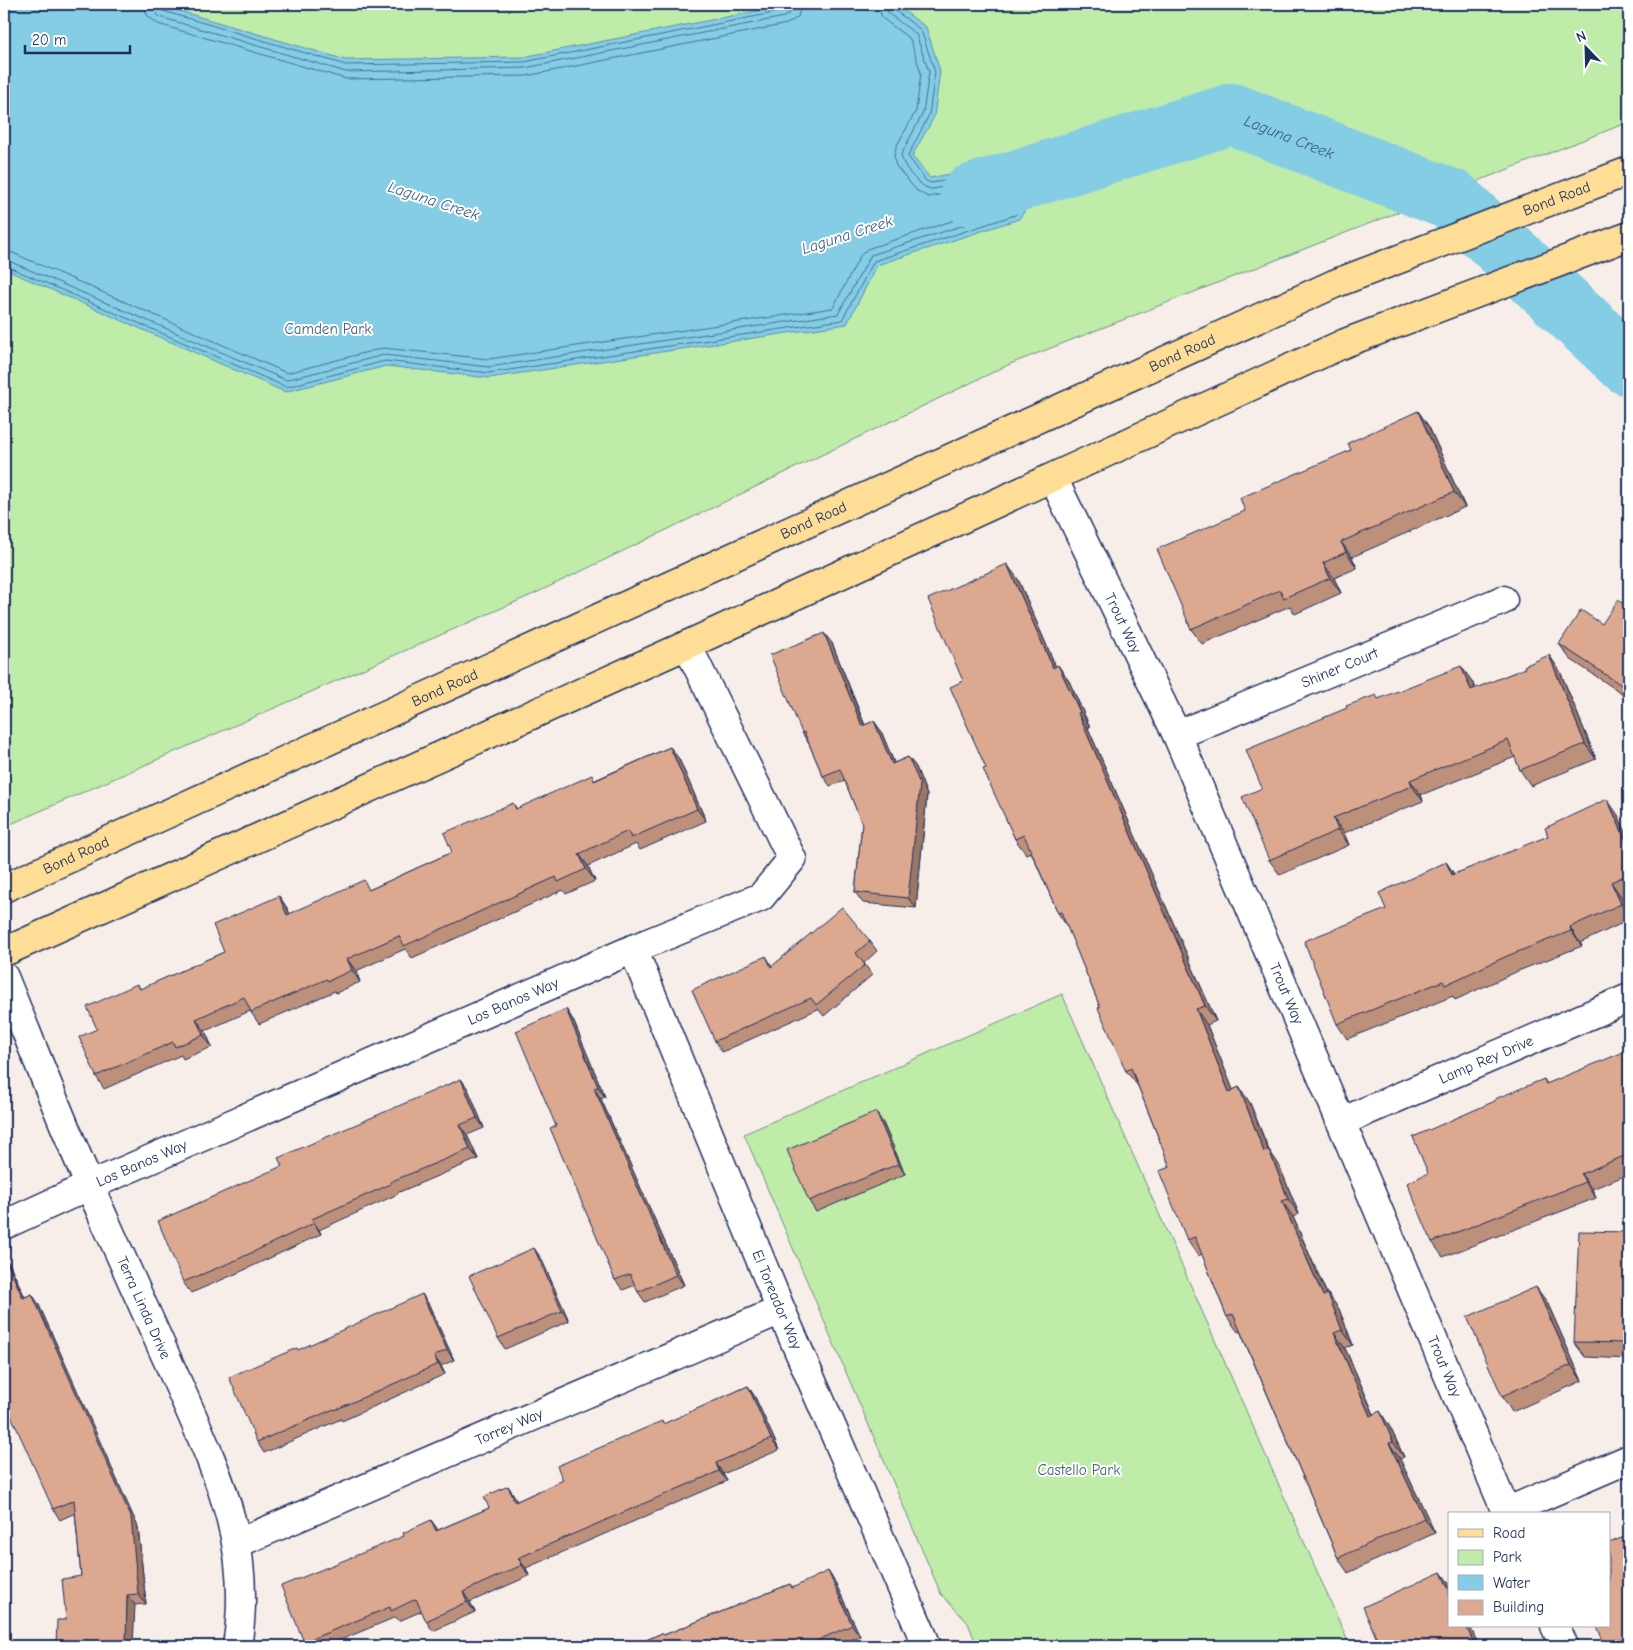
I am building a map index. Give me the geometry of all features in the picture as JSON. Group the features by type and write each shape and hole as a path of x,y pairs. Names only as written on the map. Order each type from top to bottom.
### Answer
{"main road":[{"name":"Bond Road","path":"4,888 1334,284 1624,173"},
{"path":"4,952 687,645 1345,343 1629,236"}],"street":[{"name":"Trout Way","path":"1053,478 1177,735 1507,1512"},
{"name":"Shiner Court","path":"1177,735 1502,600"},
{"name":"Los Banos Way","path":"4,1225 89,1186 633,949 761,897 792,859 687,645"},
{"name":"El Toreador Way","path":"633,949 781,1310 927,1646"},
{"name":"Terra Linda Drive","path":"4,977 89,1186 217,1471 238,1543 242,1584 241,1621 237,1646"},
{"name":"Lamp Rey Drive","path":"1341,1122 1629,998"},
{"name":"Torrey Way","path":"238,1543 781,1310"},
{"path":"1509,1512 1629,1459"},
{"path":"1556,1628 1564,1646"}],"green space":[{"name":"Camden Park","path":"4,4 1629,4 1629,122 1010,364 536,593 4,827"},
{"name":"Castello Park","path":"1062,994 1350,1646 977,1646 968,1623 941,1594 744,1134"}],"water":[{"path":"4,4 156,4 346,60 523,57 792,4 894,4 926,27 940,71 934,117 912,156 930,178 1008,162 1054,169 1019,219 877,265 847,324 489,378 386,366 285,392 4,269"}],"building":[{"path":"1418,411 1454,492 1341,542 1346,552 1323,563 1330,578 1284,598 1280,590 1191,629 1157,549 1245,511 1240,498 1351,450 1348,443"},
{"path":"1007,564 1053,668 1058,665 1080,712 1078,713 1205,1006 1196,1009 1229,1092 1239,1087 1264,1152 1269,1150 1288,1199 1282,1201 1323,1296 1328,1294 1342,1330 1334,1333 1370,1416 1380,1411 1393,1442 1389,1443 1424,1518 1338,1558 1233,1314 1227,1317 1195,1237 1187,1240 1159,1171 1170,1167 1131,1068 1126,1071 1098,1008 1100,1007 1061,912 1058,913 1024,835 1015,839 983,769 986,768 950,687 963,681 928,599"},
{"path":"1618,600 1629,608 1629,690 1559,644 1581,610 1602,624"},
{"path":"824,633 862,726 874,721 892,764 908,757 920,784 908,898 855,892 862,824 840,769 823,776 804,732 802,733 770,655"},
{"path":"1549,655 1585,744 1520,770 1508,740 1410,780 1412,786 1333,818 1338,830 1269,860 1242,797 1262,788 1246,750 1347,708 1346,706 1376,695 1378,699 1461,666 1471,690 1525,668 1524,666"},
{"path":"670,747 697,809 631,838 628,831 579,854 586,869 558,882 556,877 404,946 399,936 347,959 352,970 328,981 327,979 251,1012 244,997 196,1019 203,1035 175,1047 173,1042 96,1076 79,1037 97,1029 87,1007 137,984 140,989 224,952 213,925 279,896 287,915 364,880 369,890 452,852 444,833 513,803 516,809 592,775 594,781"},
{"path":"1607,799 1629,847 1629,874 1611,882 1621,904 1570,927 1571,931 1507,956 1445,985 1443,981 1337,1024 1304,941 1386,909 1379,893 1446,862 1452,875 1548,836 1545,828"},
{"path":"842,907 870,941 856,953 865,965 816,1005 811,998 715,1041 692,990 766,956 771,967"},
{"path":"566,1009 598,1087 594,1088 676,1275 638,1292 630,1274 615,1280 550,1128 556,1126 516,1031"},
{"path":"1626,1051 1629,1053 1629,1154 1581,1174 1585,1182 1432,1242 1407,1183 1428,1173 1413,1137 1495,1101 1495,1099 1544,1079 1546,1084"},
{"path":"461,1079 477,1118 460,1125 470,1149 390,1182 391,1184 312,1219 314,1223 232,1262 183,1282 158,1221 282,1166 278,1158"},
{"path":"876,1112 898,1164 809,1201 787,1150"},
{"path":"1579,1231 1629,1232 1629,1343 1574,1342"},
{"path":"534,1248 562,1311 498,1338 469,1276"},
{"path":"4,1256 23,1298 32,1294 131,1517 138,1594 127,1595 126,1646 56,1646 57,1620 66,1620 62,1579 81,1576 74,1500 53,1509 4,1400"},
{"path":"1536,1287 1571,1365 1502,1396 1467,1317"},
{"path":"422,1294 447,1350 434,1356 438,1364 257,1442 229,1377 297,1348 298,1350"},
{"path":"748,1386 771,1439 716,1463 719,1471 518,1558 522,1565 463,1592 467,1602 426,1621 416,1599 391,1611 390,1607 304,1642 281,1586 404,1536 403,1533 431,1520 436,1531 489,1508 484,1497 508,1486 515,1502 563,1480 557,1466 662,1421 663,1424"},
{"path":"1629,1535 1629,1646 1605,1646 1598,1628 1610,1628 1610,1543"},
{"path":"828,1571 852,1625 805,1646 633,1646 790,1584 792,1588"},
{"path":"1441,1572 1448,1588 1448,1628 1467,1628 1475,1646 1380,1646 1363,1607"}],"waterway":[{"name":"Laguna Creek","path":"971,195 1232,114 1452,200 1629,365"}]}
